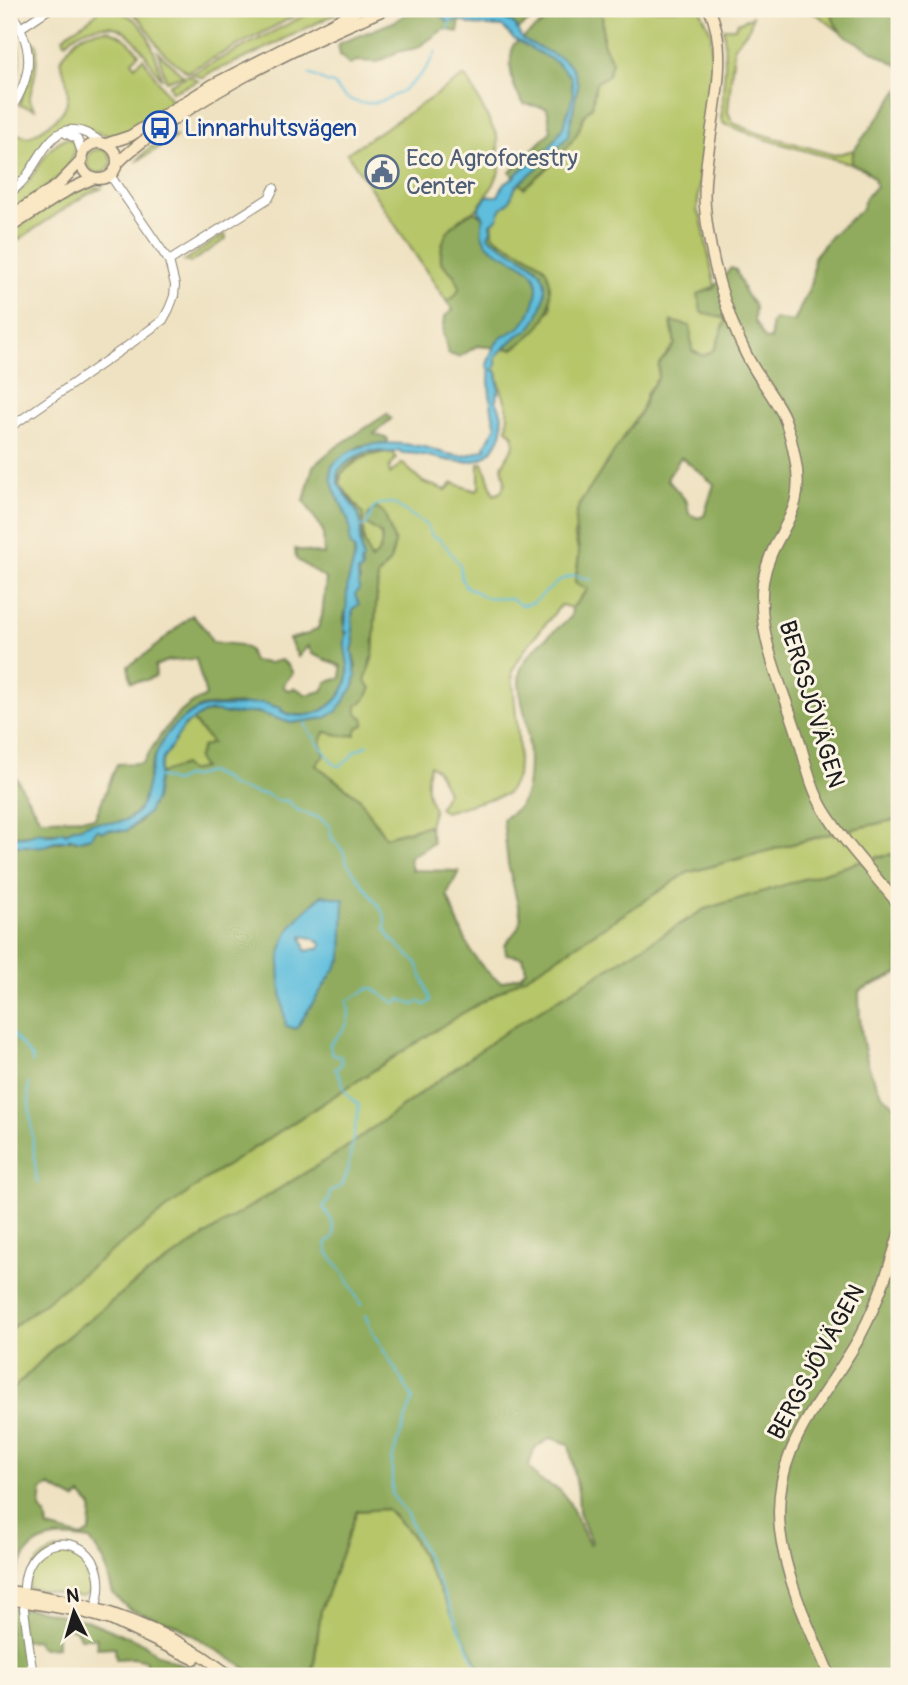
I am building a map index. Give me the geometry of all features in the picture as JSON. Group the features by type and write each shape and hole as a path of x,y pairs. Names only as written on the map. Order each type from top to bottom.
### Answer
{"main road":[{"path":"9,217 58,185 90,146 130,136 212,85 360,9"},
{"name":"BERGSJÖVÄGEN","path":"710,10 718,48 716,98 705,184 709,237 736,331 745,353 785,419 798,473 799,490 795,506 765,571 762,601 764,631 819,800 848,843 899,905"},
{"path":"9,228 68,190 94,178 110,176 128,151 220,91 284,56 380,11"},
{"path":"104,144 115,152 117,164"},
{"path":"82,158 84,170 94,178"},
{"name":"BERGSJÖVÄGEN","path":"829,1675 802,1613 785,1555 780,1520 781,1482 786,1461 798,1433 866,1325 899,1234"},
{"path":"9,1591 76,1602 232,1676"},
{"path":"9,1599 94,1611"}],"street":[{"path":"9,9 22,27 27,48 27,74 18,98 9,112"},
{"path":"22,27 48,9"},
{"path":"9,193 24,181 48,142 62,132 82,133 104,144"},
{"path":"62,132 77,139 82,158"},
{"path":"9,428 163,320 174,296 174,275 169,261 110,176"},
{"path":"169,261 269,198 274,188"},
{"path":"24,1586 26,1570 36,1554 58,1544 74,1545 89,1554 99,1571 100,1590 94,1611"},
{"path":"24,1609 33,1676"}],"green space":[{"path":"100,9 127,15 137,22 150,41 162,79 137,44 117,28 90,28 65,43 63,38"},
{"path":"126,9 308,9 187,72 164,53 141,20"},
{"path":"317,9 345,9 207,74 204,78 191,74"},
{"path":"412,9 434,9 437,14 460,20 458,32 444,29 417,48 397,52 378,62 356,61 350,65 340,55 338,44 396,21"},
{"path":"472,9 547,9 517,30 514,24 497,15 496,10 493,17 469,16"},
{"path":"562,9 602,9 603,43 612,62 608,75 596,83 592,107 585,114 571,143 524,188 510,172 551,131 547,108 524,104 516,91 511,68 513,45"},
{"path":"602,9 700,9 711,32 712,71 697,211 701,217 715,286 698,295 726,319 715,349 704,356 692,351 671,321 675,344 659,364 658,378 647,392 641,411 625,435 574,534 579,554 575,582 588,589 572,608 561,605 525,649 512,671 519,747 517,777 507,794 445,812 439,808 447,792 437,770 430,765 427,788 434,809 429,825 385,837 360,799 316,765 324,755 321,742 325,731 344,736 357,713 357,705 373,655 378,576 390,561 395,543 384,514 375,529 381,537 382,545 371,561 364,541 363,514 340,484 341,474 366,457 387,452 394,453 396,458 389,468 390,474 402,463 423,482 446,490 453,483 476,491 479,488 479,463 483,463 494,495 501,492 505,482 502,466 514,445 513,435 507,429 506,405 497,372 494,370 496,354 503,348 513,349 551,309 550,289 542,267 493,235 492,222 520,183 524,187 565,150 578,131 585,114 592,107 596,83 608,75 612,62 603,43"},
{"path":"833,9 833,20 844,35 818,15 806,10"},
{"path":"833,9 899,9 899,66 844,35 833,20"},
{"path":"752,16 750,27 734,47 728,112 733,123 835,155 854,150 851,164 761,138 724,124 721,119 725,65 724,28 735,28 736,24"},
{"path":"9,17 17,38 20,60 17,81 9,102"},
{"path":"107,30 132,45 139,54 132,61 135,66 143,58 172,102 147,122 126,132 104,134 75,126 63,127 47,140 24,175 9,188 9,126 17,134 29,137 60,115 68,98 68,88 60,61 69,47 84,34"},
{"path":"31,41 37,45 29,100 35,109 19,105 30,76"},
{"path":"158,52 183,75 166,81"},
{"path":"188,75 198,81 172,92 169,85"},
{"path":"463,77 468,79 497,136 500,169 494,184 477,209 465,215 441,262 454,275 460,287 455,296 447,302 347,153"},
{"path":"899,90 899,819 829,834 687,873 544,966 456,1017 203,1181 9,1330 9,846 40,846 75,839 76,841 90,837 97,829 126,831 139,823 155,799 159,774 183,765 189,771 203,768 197,759 202,747 212,743 192,720 204,713 257,712 291,723 325,718 353,686 356,667 352,650 352,617 360,582 358,572 362,570 361,525 358,513 341,486 363,514 364,541 371,560 379,552 382,542 381,534 367,524 368,515 376,508 384,513 395,543 390,561 378,576 373,655 365,681 371,688 365,700 357,705 357,713 364,719 364,725 357,728 355,735 325,732 321,742 324,755 316,765 360,799 385,837 429,825 433,843 409,858 412,870 459,871 447,895 467,944 481,965 501,982 520,976 526,970 523,957 506,954 505,945 518,928 521,918 508,864 503,819 520,805 527,787 528,735 519,677 528,657 541,642 571,617 572,608 588,589 575,583 579,554 575,519 579,505 641,411 648,392 658,378 659,364 675,344 671,321 690,326 692,351 704,356 715,349 726,319 701,312 698,294 713,289 731,268 736,270 745,293 755,307 754,321 765,339 771,340 771,324 774,319 794,322 812,282 814,257 832,235 861,210 866,197 876,186 874,178 864,169 851,164 854,150","holes":["681,457 714,484 704,516 698,518 689,514 687,502 667,479","322,895 342,959 281,949 290,928"]},
{"path":"167,135 176,137 136,162 148,149 167,138"},
{"path":"67,138 74,141 70,163 41,191 9,212 9,197 26,183 51,149"},
{"path":"99,149 108,152 111,161 108,170 99,173 90,170 87,161 90,152"},
{"path":"86,187 103,188 87,194 9,246 9,233 61,199"},
{"path":"474,211 492,222 493,235 544,267 549,280 550,299 542,324 513,349 477,346 459,357 448,354 443,333 445,316 453,310 447,302 455,296 460,287 454,275 441,262 441,253 448,231"},
{"path":"225,234 226,239 190,263 184,261"},
{"path":"387,414 391,419 374,434 388,439 387,443 360,446 332,466 332,481 348,518 350,541 354,549 344,618 347,679 336,700 322,710 306,715 289,714 265,704 202,707 176,725 162,742 153,761 142,803 135,814 118,822 96,823 69,833 9,837 9,772 15,776 40,819 95,818 117,764 143,763 162,733 177,716 195,701 206,696 196,659 167,661 155,666 156,676 131,682 128,666 149,652 192,615 206,630 212,642 240,645 249,650 253,661 269,663 281,660 288,665 293,673 283,685 287,690 296,688 307,695 322,691 327,682 341,678 341,666 312,654 308,646 298,657 289,639 318,628 326,579 296,559 295,549 324,555 323,531 304,501 313,466 333,449"},
{"path":"371,452 384,452 357,459 341,474 340,482 338,471 348,462"},
{"path":"192,720 212,743 203,768 159,774 171,744"},
{"path":"899,819 899,853 876,857 705,909 508,1030 341,1151 228,1220 136,1282 57,1345 9,1393 9,1330 15,1323 203,1181 456,1017 544,966 687,873 829,834"},
{"path":"899,853 899,973 859,991 861,1031 870,1071 882,1094 899,1108 899,1443 896,1445 899,1448 899,1676 484,1676 410,1533 387,1509 357,1511 321,1610 312,1676 258,1676 178,1626 129,1609 113,1594 104,1561 90,1540 56,1538 40,1542 25,1556 13,1585 9,1585 9,1393 57,1345 136,1282 228,1220 341,1151 508,1030 705,909 876,857","holes":["551,1438 569,1444 579,1512 591,1542 589,1544 569,1502 560,1490 539,1480 529,1466 534,1449","49,1486 75,1500 81,1495 92,1507 90,1532 82,1537 48,1528 46,1515 40,1509 42,1490"]},
{"path":"387,1509 410,1533 484,1676 313,1676 321,1610 357,1511"},
{"path":"64,1549 82,1557 94,1571 95,1586 90,1593 81,1597 28,1588 31,1573 38,1561 49,1553"},
{"path":"9,1607 34,1609 89,1621 143,1643 155,1653 207,1676 146,1676 146,1661 134,1658 116,1659 115,1647 97,1648 96,1638 80,1638 77,1631 68,1628 57,1633 57,1647 43,1648 38,1645 37,1640 20,1641 27,1676 9,1676"}],"water":[{"path":"434,9 444,9 454,14 493,17 496,10 497,15 514,24 523,40 570,65 578,85 568,136 550,157 516,186 509,202 490,225 492,228 488,236 533,264 545,283 545,296 533,324 496,356 494,370 497,372 499,392 496,401 502,420 499,439 490,452 480,459 468,462 402,453 399,450 391,453 371,451 355,457 338,471 338,483 358,514 361,524 363,560 362,570 358,572 359,589 355,595 359,604 353,609 352,617 352,650 356,676 354,686 337,711 325,718 291,723 257,712 204,713 185,725 160,766 155,799 147,814 126,831 102,832 97,829 91,837 75,841 70,838 44,846 9,846 9,837 38,832 51,835 63,831 66,833 73,828 96,822 115,823 133,816 144,798 153,763 162,742 175,725 196,710 262,703 281,707 281,711 292,715 303,716 324,710 332,704 340,696 348,675 345,642 347,632 344,630 347,589 355,553 350,543 348,519 334,490 332,466 351,451 374,444 411,445 461,456 486,449 485,446 496,426 490,398 490,370 487,365 498,341 521,326 527,318 537,287 534,276 527,268 494,250 486,242 482,231 484,217 478,210 487,196 498,196 504,183 549,148 563,127 573,96 571,77 556,62 514,39 503,27 472,25 460,20 448,22"},
{"path":"322,895 344,899 342,958 296,1029 286,1026 280,976 281,950 291,927","holes":["302,936 322,944 320,948 306,951"]}],"waterway":[{"path":"448,30 451,21"},
{"path":"309,74 334,84 346,97 359,103 374,103 390,98 418,78 436,51"},
{"path":"360,527 366,526 373,509 379,504 393,503 426,525 432,536 441,540 460,565 465,586 485,597 511,599 521,605 533,603 560,580 574,575 591,580"},
{"path":"306,723 306,727 334,764 339,766 355,751 368,745"},
{"path":"158,776 174,782 208,772 224,779 231,786 288,801 297,810 320,818 330,827 332,838 343,851 347,863 381,909 385,917 385,929 393,941 417,963 431,1001 425,1005 419,1001 414,1005 400,999 397,1003 372,988 365,990 347,1001 348,1020 330,1044 331,1053 340,1056 342,1064 335,1069 345,1091 359,1105 347,1174 342,1185 330,1192 329,1200 323,1207 334,1229 333,1238 326,1242 328,1253 344,1273 361,1305"},
{"path":"9,1030 33,1059 32,1063"},
{"path":"29,1083 37,1182"},
{"path":"365,1315 374,1335 413,1398 392,1459 392,1495 407,1514 481,1676"}],"place":[{"name":"Linnarhultsvägen","path":"160,128"},
{"name":"Eco Agroforestry Center","path":"382,172"}]}
